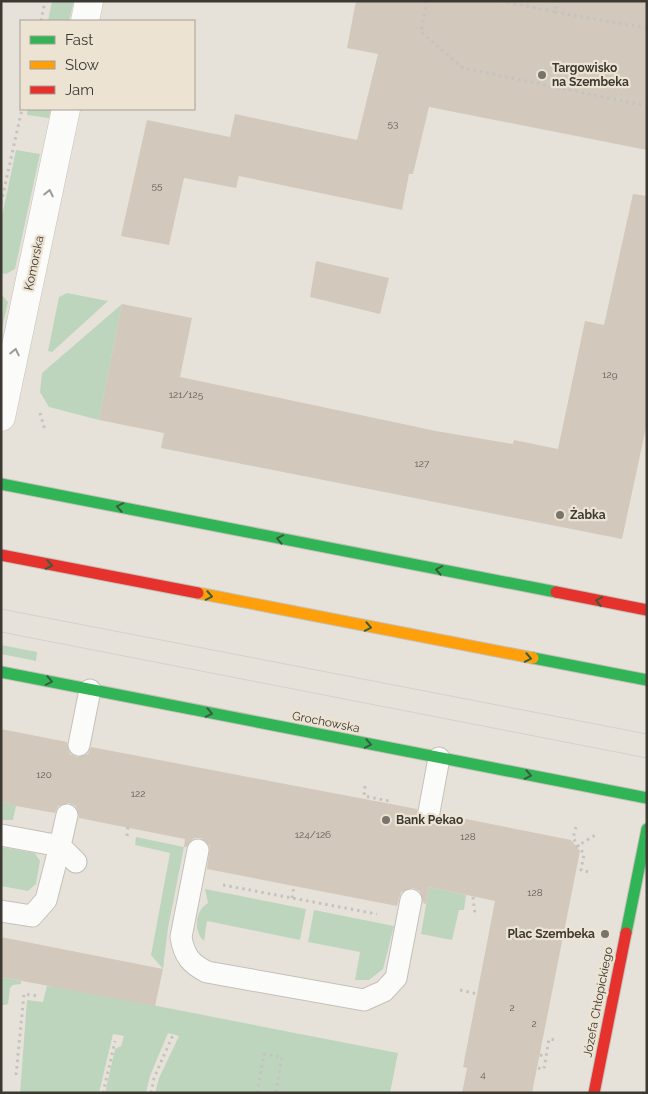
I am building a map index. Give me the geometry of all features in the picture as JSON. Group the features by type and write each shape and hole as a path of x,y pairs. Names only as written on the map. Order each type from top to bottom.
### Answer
{"main road":[{"path":"1,484 647,610"},
{"path":"1,555 647,680"},
{"name":"Grochowska","path":"1,672 647,798"},
{"name":"Józefa Chłopickiego","path":"594,1093 647,829"}],"street":[{"path":"85,20 89,1"},
{"name":"Komorska","path":"1,417 66,110"}],"lane":[{"path":"79,745 90,690"},
{"path":"429,812 439,758"},
{"path":"1,911 32,916 46,900 66,815"},
{"path":"1,836 60,846 76,862"},
{"path":"198,850 182,937 183,950 193,965 208,972 364,1000 384,991 396,978 409,910"}],"path":[{"path":"41,20 45,1"},
{"path":"428,1 421,32 463,68 647,106"},
{"path":"501,1 647,28"},
{"path":"555,12 557,1"},
{"path":"1,203 22,110"},
{"path":"365,786 364,796 388,802 395,797"},
{"path":"127,836 128,827"},
{"path":"576,827 573,838 584,854 581,870 589,872"},
{"path":"577,846 597,834"},
{"path":"221,885 292,898 409,910"},
{"path":"292,898 294,886"},
{"path":"473,897 475,914"},
{"path":"460,990 477,994"},
{"path":"16,1075 24,994 39,996"},
{"path":"150,1093 154,1078 173,1035"},
{"path":"538,1068 544,1069 549,1039 556,1040"},
{"path":"103,1093 115,1041"},
{"path":"258,1093 264,1054 282,1057 276,1090 273,1093"},
{"path":"540,1054 546,1056"}],"green space":[{"path":"52,1 74,1 69,20 48,20"},
{"path":"28,110 51,110 49,118 27,115"},
{"path":"16,150 40,154 15,269 6,274 1,273 1,221"},
{"path":"67,293 108,301 52,352 48,351 59,297"},
{"path":"1,294 8,302 1,333"},
{"path":"122,304 99,420 49,407 40,392 42,373"},
{"path":"1,645 37,652 36,661 1,654"},
{"path":"1,801 16,806 13,820 1,820"},
{"path":"136,837 184,847 168,928 163,969 151,955 170,853 135,845"},
{"path":"1,847 35,853 40,861 36,884 28,891 1,886"},
{"path":"429,887 466,895 464,910 459,910 452,940 421,934"},
{"path":"205,889 306,909 300,940 207,921 204,941 198,932 197,921 200,910 208,903"},
{"path":"314,910 394,926 383,969 369,980 355,980 360,952 308,942"},
{"path":"1,977 21,981 21,984 13,985 10,988 8,1004 1,1006"},
{"path":"47,986 398,1053 390,1093 155,1093 159,1078 179,1036 168,1033 150,1076 146,1093 105,1093 115,1049 121,1046 124,1036 113,1034 99,1093 20,1093 27,1000 43,1002"}],"building":[{"path":"356,1 647,1 647,150 429,107 413,174 409,174 402,210 239,176 236,188 184,178 169,245 121,236 147,120 230,137 235,114 357,140 378,54 347,48"},
{"path":"633,194 647,196 647,423 622,539 161,448 164,433 99,420 122,304 192,318 180,377 436,431 513,444 514,440 558,449 585,321 604,325"},
{"path":"316,261 389,278 380,314 310,297"},
{"path":"1,729 67,742 70,754 77,757 88,754 91,747 417,809 417,817 426,824 434,824 441,814 571,840 580,851 532,1093 462,1093 467,1068 463,1067 495,901 429,887 426,904 423,903 420,891 413,888 401,892 397,906 207,869 210,846 201,838 194,838 184,847 185,839 79,818 76,806 69,803 58,806 55,813 16,806 1,801"},
{"path":"1,937 163,969 155,1006 1,977"}],"tram line":[{"path":"1,609 647,734"},
{"path":"1,632 647,758"}],"traffic: fast":[{"path":"1,484 556,592"},
{"path":"533,658 647,680"},
{"path":"1,672 647,798"},
{"path":"626,933 647,829"}],"traffic: slow":[{"path":"198,593 533,658"}],"traffic: jam":[{"path":"1,555 198,593"},
{"path":"556,592 647,610"},
{"path":"594,1093 626,933"}],"place":[{"name":"Targowisko na Szembeka","path":"542,75"},
{"name":"Żabka","path":"560,515"},
{"name":"Bank Pekao","path":"386,820"},
{"name":"Plac Szembeka","path":"605,934"}]}
